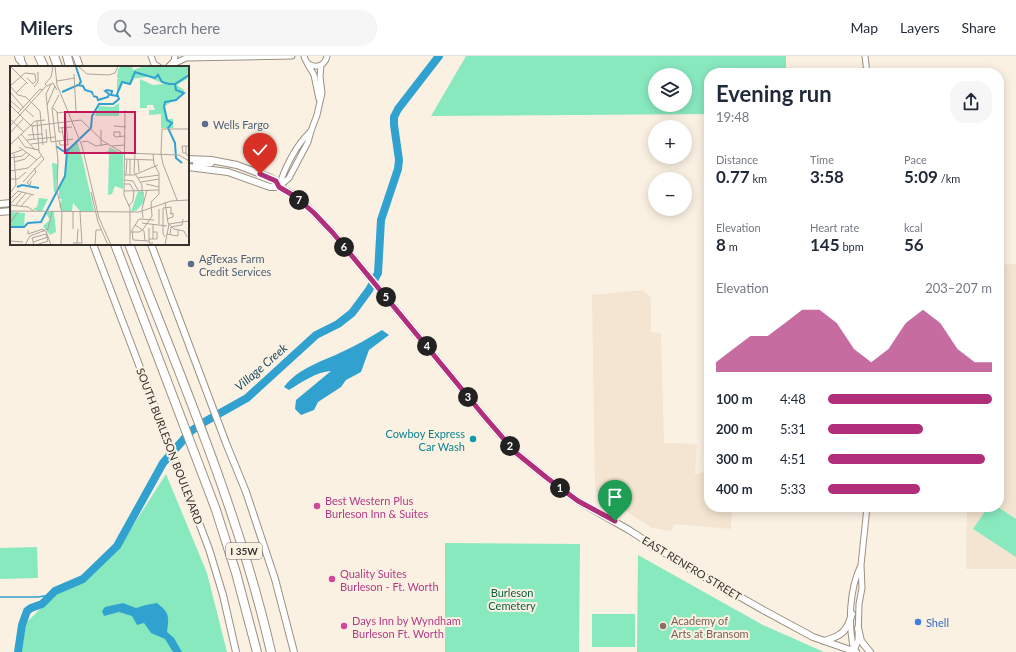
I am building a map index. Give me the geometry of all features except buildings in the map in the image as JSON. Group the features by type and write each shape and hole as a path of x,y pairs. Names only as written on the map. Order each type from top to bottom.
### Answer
{"highway":[{"path":"39,56 44,66"},
{"path":"54,56 58,66"},
{"path":"67,56 70,66"},
{"name":"I 35W","path":"115,245 198,463 228,547 244,601 256,652"},
{"name":"I 35W","path":"129,245 192,405 240,538 253,580 271,652"}],"main road":[{"path":"76,56 80,66"},
{"path":"19,57 24,66"},
{"name":"EAST RENFRO STREET","path":"189,159 212,160 237,165 269,177 276,181 279,187"},
{"path":"189,164 208,164 211,163 212,160"},
{"name":"EAST RENFRO STREET","path":"189,167 228,172 270,187 279,187 296,197 314,213 356,261 515,452 578,501 629,530 688,568 763,610 813,637 855,652"},
{"path":"0,212 10,211"},
{"name":"SOUTH BURLESON BOULEVARD","path":"93,245 209,549 223,595 236,652"},
{"path":"151,245 246,492 275,579 294,652"},
{"path":"824,641 836,637 843,632 849,624 852,614"},
{"path":"858,628 861,641 870,652"}],"street":[{"path":"151,56 154,64 157,66"},
{"path":"169,66 174,61 175,56"},
{"path":"170,66 186,58 292,56"},
{"path":"295,56 314,66 321,65"},
{"path":"304,56 314,75 319,104"},
{"path":"279,187 289,178 308,142 317,115 322,93 320,77 321,65 324,63 327,56"},
{"path":"865,56 866,68"},
{"path":"855,652 858,640 859,604 862,583 861,565 866,512"},
{"path":"855,652 852,638 853,591 861,565"}],"shaded area":[{"path":"1016,264 1016,569 966,569 967,512 1004,512 1004,265"},
{"path":"643,290 651,298 651,332 661,333 664,443 697,444 695,474 704,472 704,512 732,512 731,529 675,524 671,531 652,528 595,491 592,295"}],"green space":[{"path":"466,56 786,56 786,68 704,68 704,114 431,116"},
{"path":"166,474 207,573 227,652 22,652 26,623 57,592 83,582 118,549"},
{"path":"1004,511 1016,519 1016,557 973,529 985,512"},
{"name":"Burleson Cemetery","path":"445,543 580,544 579,652 445,652"},
{"path":"37,547 38,578 0,579 0,548"},
{"path":"638,555 763,625 824,652 637,652"},
{"path":"592,614 635,614 635,647 592,647"}],"water":[{"path":"382,330 389,335 369,350 361,372 346,380 341,387 318,402 314,410 301,415 295,409 296,400 331,371 315,375 289,390 284,387 290,380 311,366 368,339"},
{"path":"123,603 136,608 157,603 168,616 167,632 174,638 182,652 173,652 165,639 151,633 144,623 137,625 132,616 119,612 104,616 102,611 105,607"}],"waterway":[{"name":"Village Creek","path":"18,652 22,625 27,611 42,604 55,591 83,579 117,546 163,463 191,431 247,398 316,335 338,324 352,313 369,290 378,273 381,220 398,169 399,160 394,117 398,109 439,56"},
{"path":"0,597 38,597 50,595"}],"place":[{"name":"Wells Fargo","path":"205,124"},
{"name":"AgTexas Farm Credit Services","path":"191,264"},
{"name":"Cowboy Express Car Wash","path":"473,439"},
{"name":"Best Western Plus Burleson Inn & Suites","path":"317,506"},
{"name":"Quality Suites Burleson - Ft. Worth","path":"332,579"},
{"name":"Shell","path":"918,622"},
{"name":"Days Inn by Wyndham Burleson Ft. Worth","path":"344,626"},
{"name":"Academy of Arts at Bransom","path":"663,626"}],"route":[{"path":"260,174 276,181 279,187 296,197 333,233 515,452 578,501 615,521"}]}
